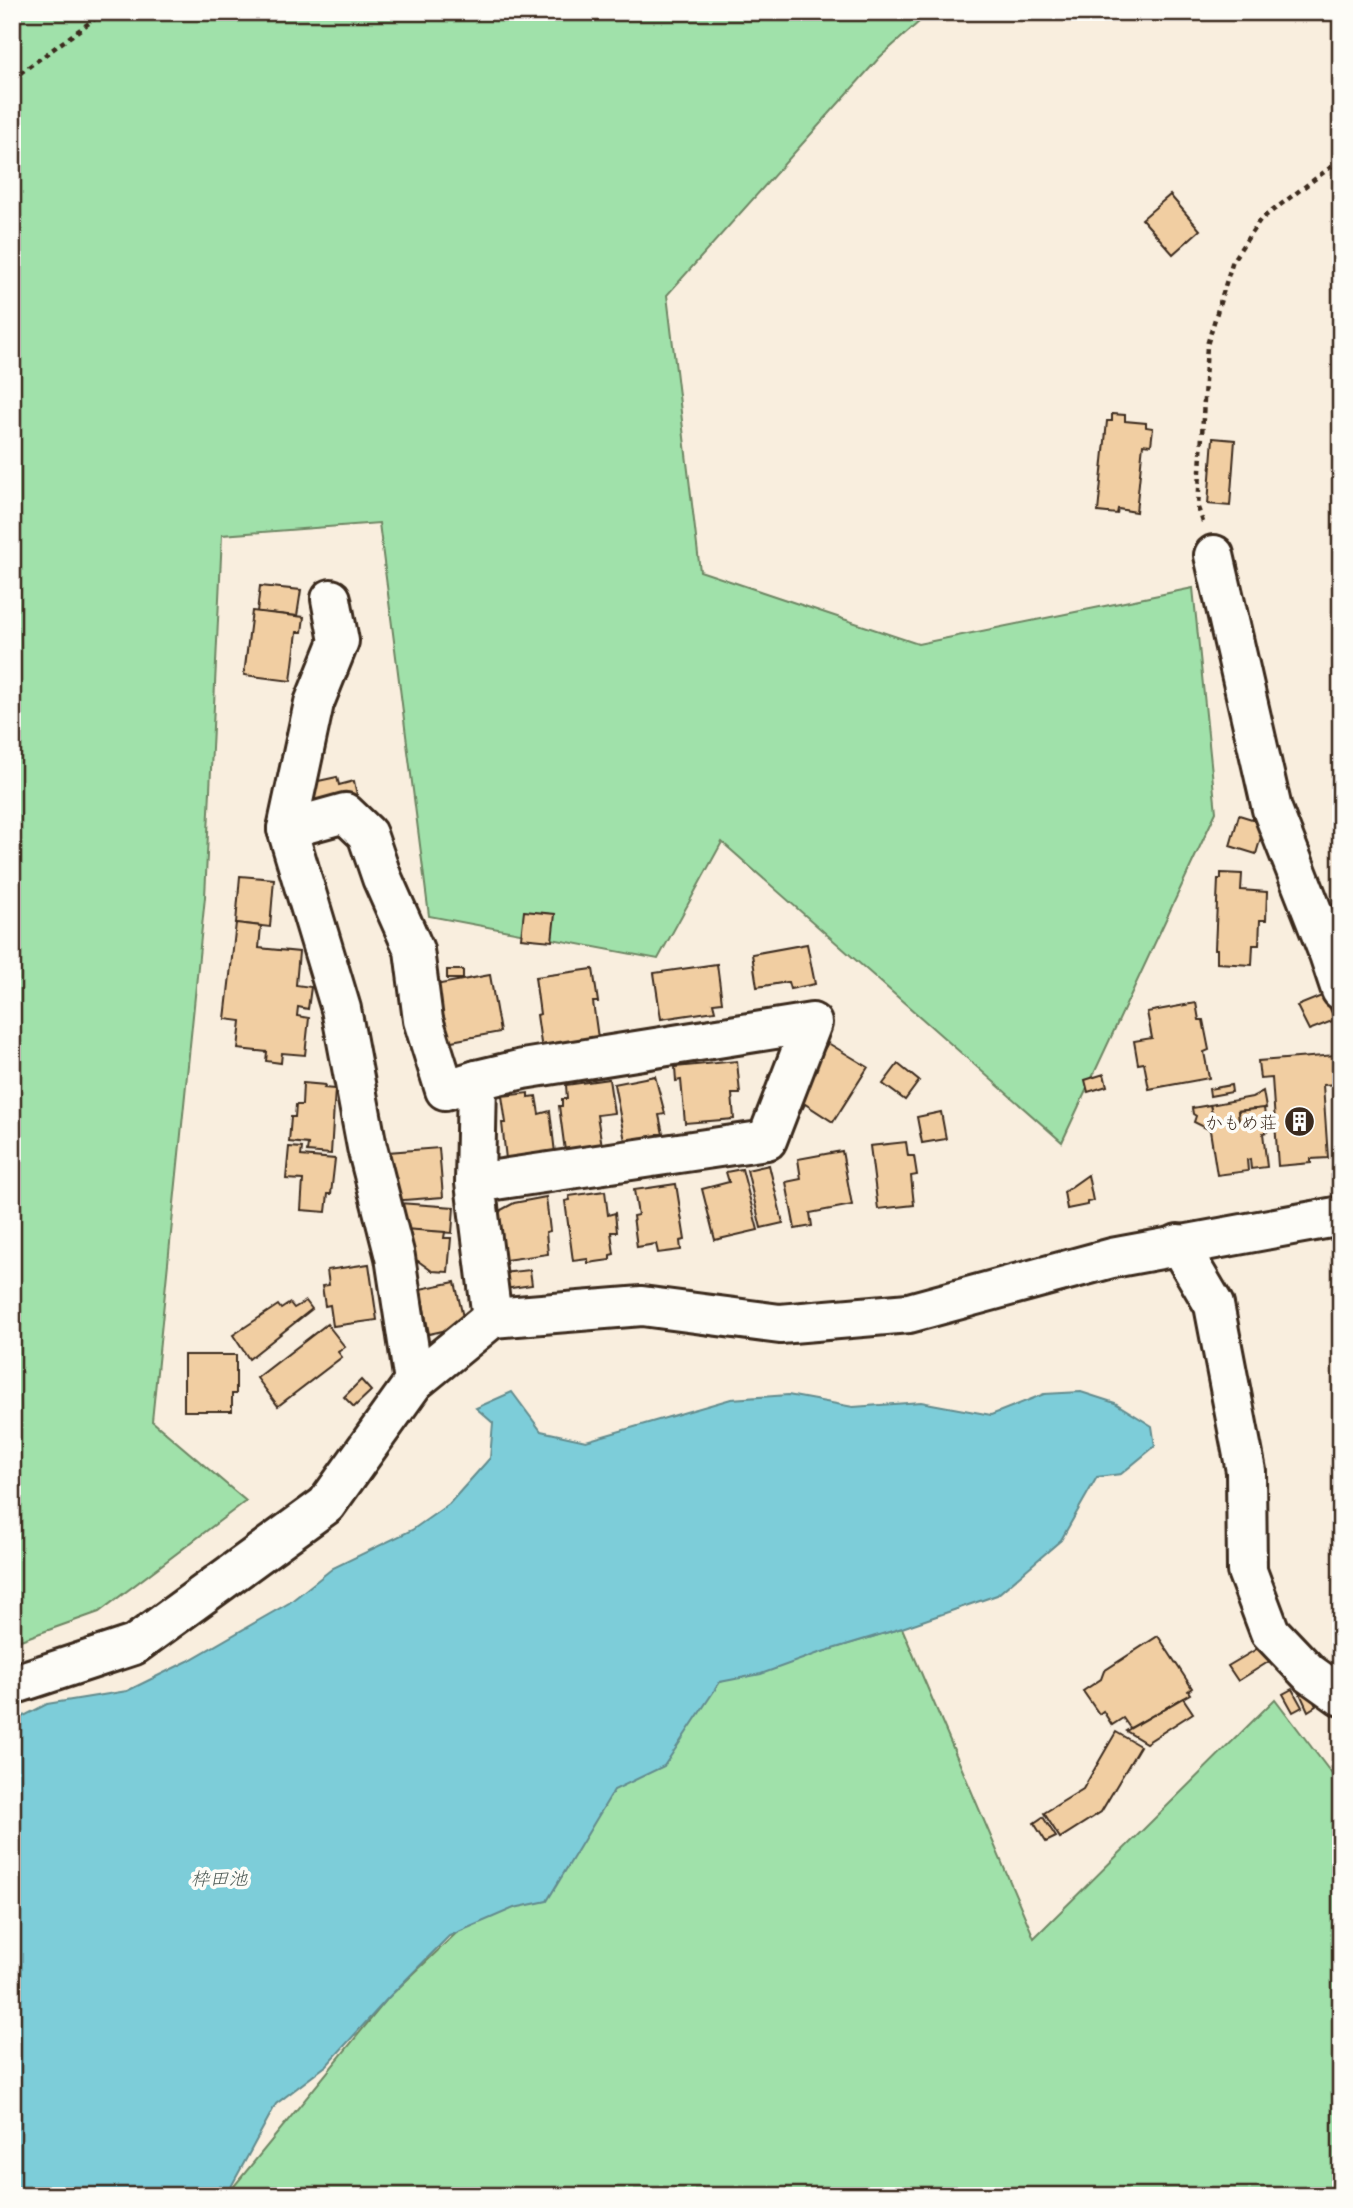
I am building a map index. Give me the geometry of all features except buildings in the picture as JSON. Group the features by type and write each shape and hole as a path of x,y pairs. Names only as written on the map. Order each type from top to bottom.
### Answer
{"street":[{"path":"1213,555 1272,809 1341,990"},
{"path":"331,598 339,641 314,703 288,829 341,1009 367,1147 396,1257 414,1382"},
{"path":"288,829 345,813 367,834 382,878 414,950 423,1020 445,1090 523,1069 812,1023 767,1140 475,1183"},
{"path":"477,1080 475,1183 492,1318"},
{"path":"12,1685 134,1645 326,1505 414,1382 492,1318 642,1306 780,1324 909,1313 1112,1258 1341,1216"},
{"path":"1178,1244 1214,1305 1246,1471 1247,1571 1270,1632 1309,1673 1341,1696"}],"path":[{"path":"12,79 104,12"},
{"path":"1213,555 1198,508 1207,345 1233,260 1260,220 1335,164 1341,156"}],"green space":[{"path":"12,12 930,12 880,57 667,295 700,571 918,644 1193,588 1216,812 1062,1142 722,842 658,959 429,916 379,523 222,535 205,897 152,1421 246,1501 99,1612 12,1643"},
{"path":"902,1628 1034,1938 1275,1699 1341,1786 1341,2196 226,2196 388,1998 720,1682"}],"water":[{"name":"枠田池","path":"512,1392 541,1431 586,1441 731,1399 788,1395 853,1407 921,1402 991,1415 1044,1394 1081,1392 1115,1403 1152,1426 1155,1446 1121,1474 1097,1477 1061,1540 997,1595 761,1674 720,1682 664,1766 614,1790 547,1901 514,1908 449,1936 327,2065 276,2104 226,2196 12,2196 12,1722 47,1704 127,1691 188,1661 289,1603 333,1568 412,1530 449,1504 490,1458 493,1423 476,1408"}],"place":[{"name":"かもめ荘","path":"1300,1122"}]}
